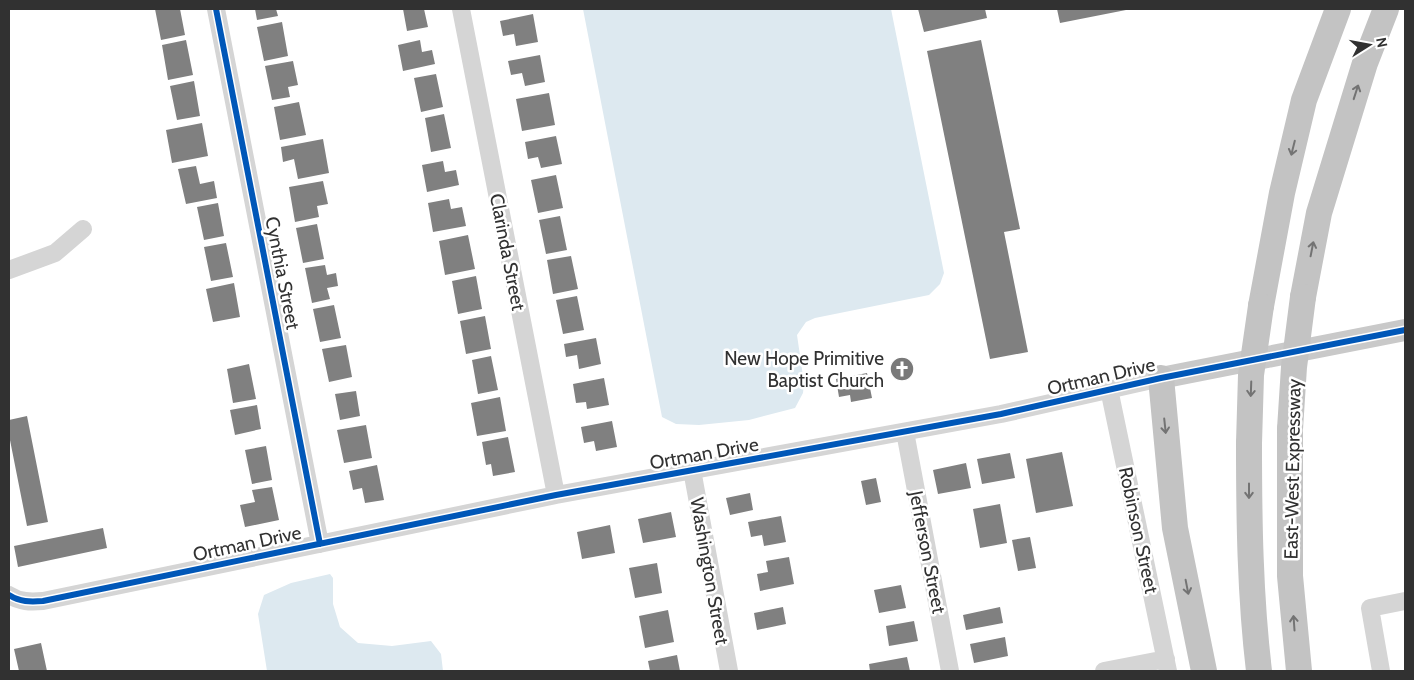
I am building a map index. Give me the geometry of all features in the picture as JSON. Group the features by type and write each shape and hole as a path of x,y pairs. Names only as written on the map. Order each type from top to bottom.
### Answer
{"highway":[{"path":"1259,671 1254,624 1249,529 1249,443 1252,375 1261,306 1282,193 1304,100 1338,9"},
{"name":"East-West Expressway","path":"1299,671 1290,576 1290,429 1294,368 1303,296 1319,212 1365,63 1386,9"},
{"path":"1160,378 1175,528 1204,671"}],"main road":[{"name":"Ortman Drive","path":"1160,378 1405,330"}],"street":[{"name":"Cynthia Street","path":"216,9 320,544"},
{"name":"Clarinda Street","path":"461,9 556,495"},
{"path":"9,270 55,253 83,229"},
{"name":"Ortman Drive","path":"9,595 16,600 25,602 43,601 556,495 1001,414 1160,378"},
{"name":"Robinson Street","path":"1110,389 1167,665"},
{"name":"Jefferson Street","path":"905,432 950,671"},
{"name":"Washington Street","path":"692,470 729,671"},
{"path":"1381,671 1370,608 1405,601"},
{"path":"1104,671 1167,665"}],"shaded area":[{"path":"583,9 891,9 944,273 940,284 929,295 815,318 806,322 797,335 804,383 803,393 795,408 749,420 699,425 676,424 662,417"},
{"path":"330,574 333,578 333,604 340,627 358,643 392,646 431,641 441,654 443,671 267,671 258,614 264,595 291,583"}],"building":[{"path":"155,9 180,9 185,35 161,40"},
{"path":"255,9 276,9 278,16 257,20"},
{"path":"403,9 424,9 428,27 407,31"},
{"path":"918,9 985,9 987,18 924,32"},
{"path":"1057,9 1126,9 1126,10 1060,23"},
{"path":"533,14 538,42 516,46 514,34 503,36 500,21"},
{"path":"282,22 288,56 264,61 257,27"},
{"path":"186,40 193,75 168,80 162,45"},
{"path":"420,40 422,52 432,50 435,64 403,71 398,45"},
{"path":"981,40 1020,229 1004,232 1028,352 990,359 927,51"},
{"path":"540,55 545,82 525,86 522,73 511,75 508,61"},
{"path":"293,61 298,85 288,87 290,97 272,100 265,66"},
{"path":"436,74 443,107 421,112 414,78"},
{"path":"194,81 200,116 177,120 170,86"},
{"path":"549,93 555,125 522,131 516,99"},
{"path":"299,102 306,135 280,140 274,107"},
{"path":"444,114 451,148 431,152 425,118"},
{"path":"202,123 208,156 172,163 166,130"},
{"path":"556,136 562,164 541,168 538,157 528,159 525,142"},
{"path":"323,139 329,173 298,179 294,159 283,162 281,147"},
{"path":"443,161 445,172 456,170 459,185 427,192 422,165"},
{"path":"196,166 200,184 214,181 217,198 186,204 178,169"},
{"path":"556,175 563,208 538,213 531,180"},
{"path":"323,181 328,204 317,206 319,217 295,222 289,187"},
{"path":"449,199 451,209 462,207 466,226 433,232 428,203"},
{"path":"218,203 224,236 204,240 197,207"},
{"path":"560,216 567,250 546,254 539,220"},
{"path":"317,224 324,259 303,263 296,228"},
{"path":"468,235 475,269 445,275 439,241"},
{"path":"226,243 233,277 211,281 204,247"},
{"path":"571,256 578,289 553,294 547,260"},
{"path":"325,265 327,275 336,273 338,286 327,288 330,299 312,303 305,268"},
{"path":"476,276 482,309 458,314 452,281"},
{"path":"234,283 240,317 213,322 206,289"},
{"path":"577,296 584,330 563,334 556,300"},
{"path":"334,305 341,338 320,342 313,309"},
{"path":"485,316 491,349 466,354 460,321"},
{"path":"596,338 601,364 579,369 577,355 566,357 564,344"},
{"path":"346,345 352,377 329,382 322,349"},
{"path":"491,356 498,390 478,394 472,360"},
{"path":"249,364 256,399 233,403 227,369"},
{"path":"867,373 872,398 851,402 850,395 839,397 836,379"},
{"path":"604,378 609,405 587,409 586,402 576,403 573,384"},
{"path":"356,391 360,416 340,420 335,394"},
{"path":"500,397 506,431 477,436 471,403"},
{"path":"257,405 261,429 235,435 230,410"},
{"path":"27,416 48,522 27,526 9,435 9,420"},
{"path":"612,421 617,447 596,451 594,441 584,443 581,427"},
{"path":"366,425 372,458 344,463 337,430"},
{"path":"508,437 515,472 493,476 491,464 486,465 482,442"},
{"path":"266,446 272,480 252,484 245,450"},
{"path":"1062,452 1073,506 1036,513 1026,459"},
{"path":"1010,453 1015,478 982,484 977,459"},
{"path":"966,463 971,488 938,494 933,470"},
{"path":"377,465 384,500 365,503 362,488 353,490 349,471"},
{"path":"876,478 881,502 866,505 861,481"},
{"path":"272,487 279,520 245,527 240,505 255,502 252,490"},
{"path":"750,493 753,510 730,515 726,498"},
{"path":"1000,504 1007,543 980,548 973,509"},
{"path":"671,512 676,537 643,543 638,519"},
{"path":"781,516 786,542 764,546 762,535 751,537 748,522"},
{"path":"610,525 615,553 582,559 577,532"},
{"path":"103,528 107,548 18,567 14,546"},
{"path":"1030,537 1036,568 1018,571 1012,540"},
{"path":"789,557 794,584 760,591 757,574 768,572 766,561"},
{"path":"657,563 662,593 635,598 629,568"},
{"path":"901,585 906,608 879,613 874,590"},
{"path":"783,607 786,624 757,630 754,613"},
{"path":"1000,607 1003,623 966,630 963,615"},
{"path":"668,610 674,642 645,648 639,616"},
{"path":"914,621 918,641 889,646 886,626"},
{"path":"1005,637 1008,656 974,663 970,644"},
{"path":"41,643 47,671 19,671 14,649"},
{"path":"677,655 680,671 650,671 648,661"},
{"path":"907,657 910,671 870,671 869,664"}],"cycle path":[{"path":"216,9 320,544"},
{"path":"9,595 25,601 43,601 556,495 1001,414 1161,378 1405,330"}],"place":[{"name":"New Hope Primitive Baptist Church","path":"902,369"}]}
